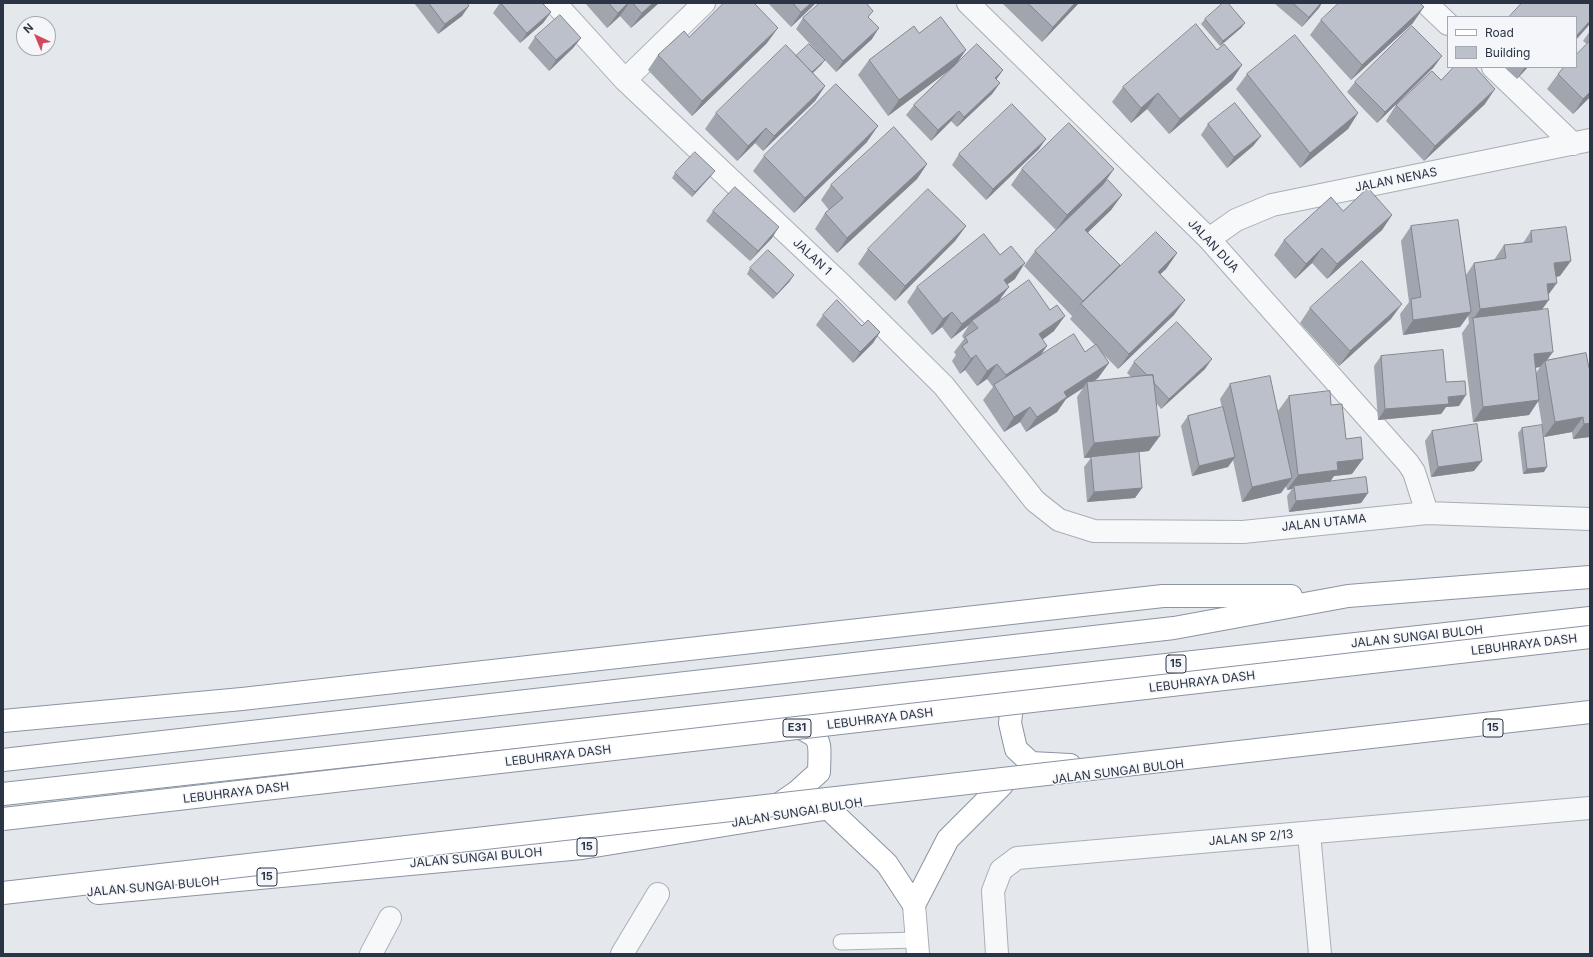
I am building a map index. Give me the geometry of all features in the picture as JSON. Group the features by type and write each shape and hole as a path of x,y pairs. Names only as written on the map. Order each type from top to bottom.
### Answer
{"main road":[{"path":"3,721 242,699 1162,596 1348,596 1590,577"},
{"path":"3,760 1174,628 1348,596"},
{"name":"JALAN SUNGAI BULOH","path":"3,794 1590,618"},
{"name":"LEBUHRAYA DASH","path":"3,819 1590,636"},
{"path":"1033,680 1013,696 1010,723 1016,749 1031,763 1143,770"},
{"path":"756,820 798,791 819,772 820,745 814,734 762,710"},
{"path":"3,894 1590,712"},
{"name":"JALAN SUNGAI BULOH","path":"3,902 582,848 898,797 1143,770 1590,716"},
{"path":"914,905 948,838 1002,785"},
{"path":"828,808 887,864 914,905 917,947"}],"street":[{"name":"JALAN 1","path":"555,3 625,80 842,285 944,386 1035,501 1060,520"},
{"path":"625,80 704,3"},
{"name":"JALAN DUA","path":"968,3 1209,239 1408,462 1414,472 1427,513"},
{"path":"1426,3 1447,23"},
{"path":"1494,68 1582,142"},
{"name":"JALAN NENAS","path":"1209,239 1236,220 1272,205 1582,142"},
{"name":"JALAN UTAMA","path":"1060,520 1094,531 1243,532 1427,513 1590,519"},
{"name":"JALAN SP 2/13","path":"997,954 993,891 1001,870 1017,858 1590,808"},
{"path":"1309,833 1320,954"},
{"path":"622,954 658,894"},
{"path":"370,954 390,918"}],"lane":[{"path":"841,942 917,947"}],"building":[{"path":"429,3 467,3 469,6 445,24"},
{"path":"501,3 542,3 551,12 527,33"},
{"path":"609,3 628,3 618,13"},
{"path":"633,3 653,3 642,13"},
{"path":"724,3 754,3 778,28 702,101 658,55 684,31 689,37"},
{"path":"793,3 811,3 801,12"},
{"path":"820,3 866,3 873,11 868,17 879,28 843,61 803,18"},
{"path":"1028,3 1075,3 1053,27"},
{"path":"1223,3 1228,3 1245,23 1223,41 1205,19"},
{"path":"1293,3 1321,3 1309,17"},
{"path":"1339,3 1420,3 1424,7 1362,65 1321,20"},
{"path":"1522,3 1590,3 1590,21 1577,35 1577,16 1510,16"},
{"path":"560,15 581,38 556,60 535,37"},
{"path":"941,17 966,50 899,100 869,60 914,26 919,33"},
{"path":"1196,24 1217,50 1224,44 1242,65 1180,119 1158,93 1141,108 1123,87"},
{"path":"1412,26 1442,56 1385,112 1355,82"},
{"path":"1295,35 1358,113 1310,153 1247,74"},
{"path":"1590,41 1590,92 1583,99 1558,74 1563,68 1577,68 1577,54"},
{"path":"809,44 825,60 812,72 796,56"},
{"path":"977,44 1003,70 995,78 1000,83 964,117 959,111 938,130 914,105"},
{"path":"786,45 825,86 774,136 766,128 748,146 716,113"},
{"path":"1453,68 1476,68 1495,89 1435,146 1396,105 1432,71 1441,80"},
{"path":"836,84 878,126 805,198 764,156"},
{"path":"1235,103 1261,136 1234,157 1208,124"},
{"path":"1012,104 1046,139 993,189 959,154"},
{"path":"1069,123 1114,169 1067,215 1022,169"},
{"path":"894,127 927,164 847,238 825,213 843,198 831,185"},
{"path":"695,152 715,171 695,192 675,173"},
{"path":"1108,180 1122,195 1085,230 1120,265 1083,301 1035,251"},
{"path":"735,187 779,227 758,251 713,211"},
{"path":"1368,188 1392,215 1337,264 1322,248 1306,264 1284,240 1331,197 1343,211"},
{"path":"928,189 966,226 905,286 868,249"},
{"path":"1458,220 1471,312 1413,320 1411,299 1421,297 1411,226"},
{"path":"1566,227 1571,261 1554,263 1557,283 1547,284 1549,300 1480,309 1474,263 1506,258 1504,245 1532,242 1531,231"},
{"path":"1156,232 1177,253 1158,272 1185,300 1129,354 1081,304"},
{"path":"984,234 1000,255 1011,246 1025,263 1004,280 1009,287 962,324 952,312 943,319 917,287"},
{"path":"768,250 794,275 777,294 750,268"},
{"path":"1362,261 1402,304 1350,351 1310,308"},
{"path":"1029,280 1050,310 1057,305 1065,316 1039,334 1047,346 1006,375 997,364 987,371 976,355 971,359 962,346 968,342 965,337 978,328 972,321"},
{"path":"837,300 862,326 868,320 880,332 860,352 823,315"},
{"path":"1548,309 1553,352 1534,354 1539,400 1483,407 1473,318"},
{"path":"1177,322 1212,359 1169,399 1154,383 1153,375 1147,375 1134,362"},
{"path":"1074,334 1085,352 1096,344 1109,363 1064,392 1067,397 1037,417 1030,407 1014,417 994,385"},
{"path":"1443,350 1446,382 1465,381 1466,395 1448,397 1449,404 1385,409 1381,356"},
{"path":"1586,353 1589,368 1590,367 1590,423 1584,424 1583,417 1555,422 1545,361"},
{"path":"1153,375 1160,436 1094,443 1087,382"},
{"path":"1270,376 1292,478 1252,487 1230,384"},
{"path":"1330,391 1331,405 1342,404 1346,439 1361,437 1363,459 1337,462 1338,470 1298,475 1289,396"},
{"path":"1223,407 1235,457 1199,466 1188,416"},
{"path":"1477,424 1482,461 1438,467 1432,431"},
{"path":"1542,425 1547,467 1527,469 1522,428"},
{"path":"1139,452 1142,488 1094,492 1091,457"},
{"path":"1366,477 1368,493 1296,501 1294,486"}]}
